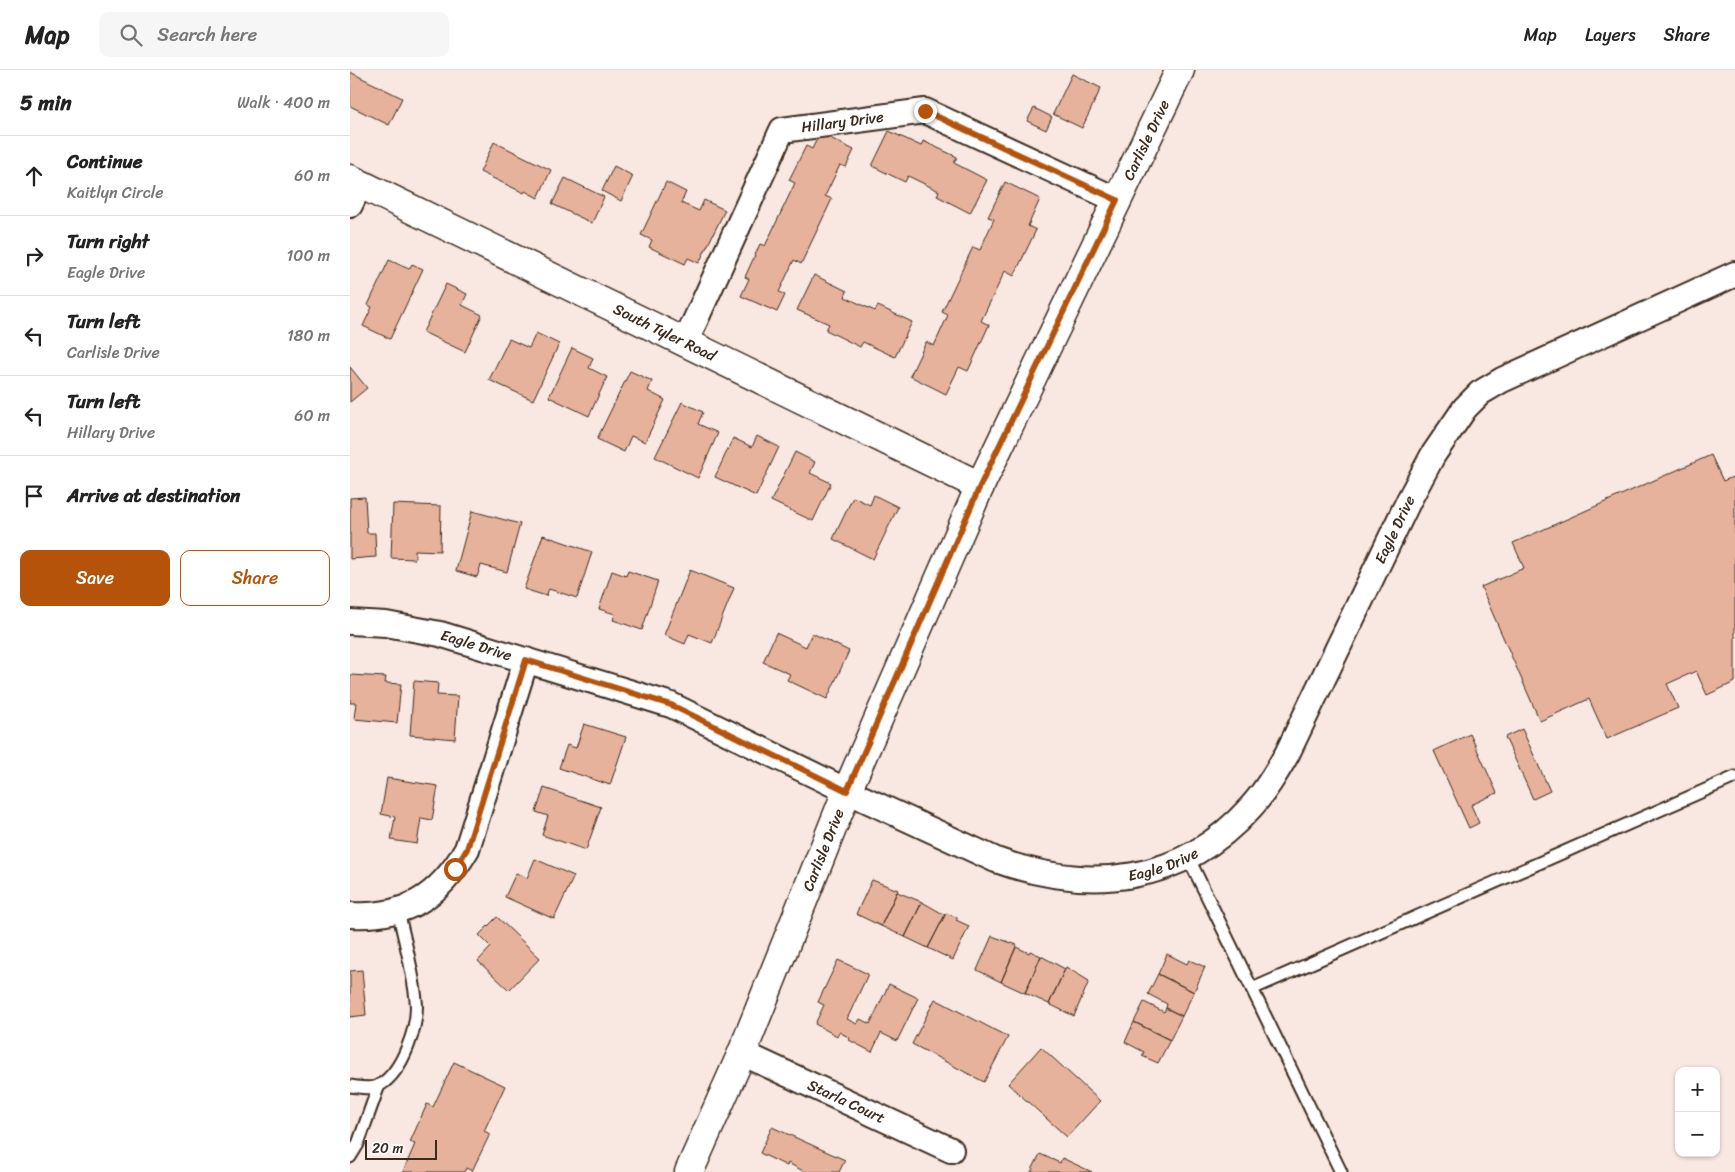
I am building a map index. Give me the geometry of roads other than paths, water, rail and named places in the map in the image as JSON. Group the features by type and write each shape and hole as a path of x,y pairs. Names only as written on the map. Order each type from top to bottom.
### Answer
{"street":[{"name":"Carlisle Drive","path":"689,1172 742,1053 847,791 980,486 1180,70"},
{"name":"Hillary Drive","path":"685,343 782,130 925,111 1117,200"},
{"name":"South Tyler Road","path":"353,190 685,343 980,486"},
{"name":"Eagle Drive","path":"350,622 386,624 440,634 671,705 847,791 996,860 1020,868 1066,877 1109,879 1137,874 1188,857 1212,842 1251,807 1269,784 1287,754 1409,500 1433,455 1465,408 1480,393 1502,380 1735,274"},
{"path":"350,915 368,916 398,910 418,902 440,887 455,869 467,849 526,660"},
{"name":"Starla Court","path":"742,1053 951,1150"}],"lane":[{"path":"1252,989 1735,777"},
{"path":"1188,857 1341,1172"},
{"path":"350,1157 358,1144 379,1085 392,1073 404,1057 413,1032 416,1002 398,910"},
{"path":"350,1086 367,1088 379,1085"}]}
